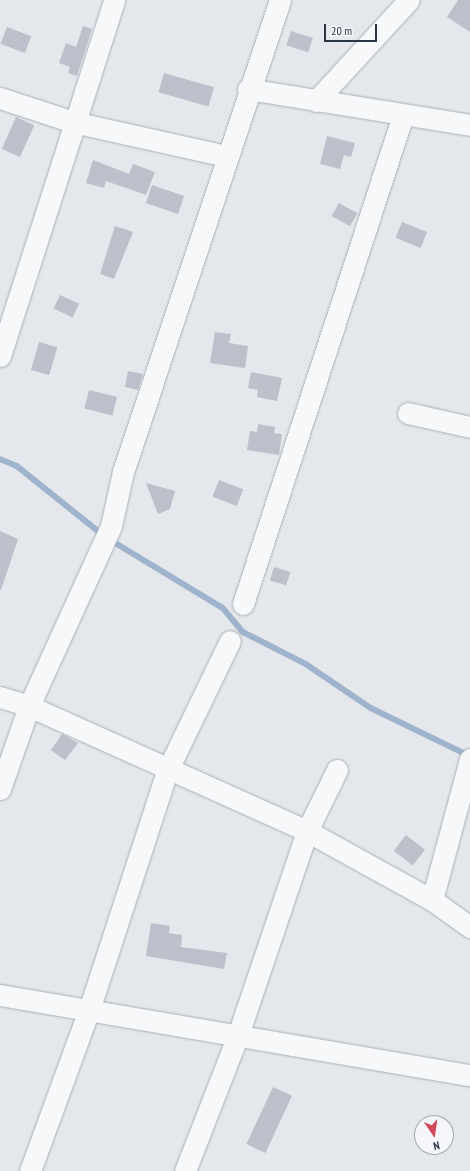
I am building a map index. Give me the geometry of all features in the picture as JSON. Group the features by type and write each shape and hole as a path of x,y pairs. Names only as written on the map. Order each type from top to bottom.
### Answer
{"street":[{"path":"0,356 73,122 114,0"},
{"path":"0,790 30,706 112,526 123,472 248,89 280,0"},
{"path":"316,101 409,0"},
{"path":"248,89 470,125"},
{"path":"0,98 73,122 226,156"},
{"path":"243,604 403,115"},
{"path":"408,413 470,427"},
{"path":"30,1171 89,1010 168,769 230,641"},
{"path":"0,697 30,706 307,831 432,900 470,928"},
{"path":"432,900 470,759"},
{"path":"185,1171 238,1035 307,831 337,770"},
{"path":"0,995 470,1075"}],"building":[{"path":"458,0 470,0 470,32 447,17"},
{"path":"83,26 92,29 77,76 68,73 70,67 59,63 66,43 76,47"},
{"path":"7,27 31,36 25,53 1,44"},
{"path":"291,31 313,38 308,52 286,45"},
{"path":"164,73 214,87 208,107 158,92"},
{"path":"16,117 34,125 20,157 2,149"},
{"path":"327,136 355,143 351,157 344,155 340,169 320,164"},
{"path":"93,160 129,174 133,164 155,172 146,195 106,181 104,188 86,183"},
{"path":"152,185 184,196 178,214 146,203"},
{"path":"339,203 357,213 350,226 332,216"},
{"path":"402,222 427,232 421,248 396,238"},
{"path":"115,226 133,232 114,279 100,274"},
{"path":"60,295 79,304 73,317 54,309"},
{"path":"215,332 231,334 229,343 248,346 245,368 210,363"},
{"path":"39,342 57,347 49,375 31,370"},
{"path":"128,371 143,374 138,390 125,387"},
{"path":"251,372 282,378 277,401 257,397 258,390 248,388"},
{"path":"89,390 117,397 113,415 84,408"},
{"path":"258,424 275,427 274,433 282,434 279,455 247,450 250,431 257,432"},
{"path":"219,480 243,489 237,506 213,497"},
{"path":"146,483 175,491 170,509 158,514"},
{"path":"0,531 18,539 1,590 0,590"},
{"path":"274,567 290,572 286,585 270,580"},
{"path":"62,734 78,743 65,760 51,750"},
{"path":"406,835 425,850 413,866 394,851"},
{"path":"151,923 170,926 169,933 182,935 181,947 227,953 224,969 146,956"},
{"path":"273,1087 292,1096 265,1153 246,1144"}],"waterway":[{"path":"0,459 17,466 102,534"},
{"path":"109,539 223,608 243,632 306,664 371,708 468,755"}]}
